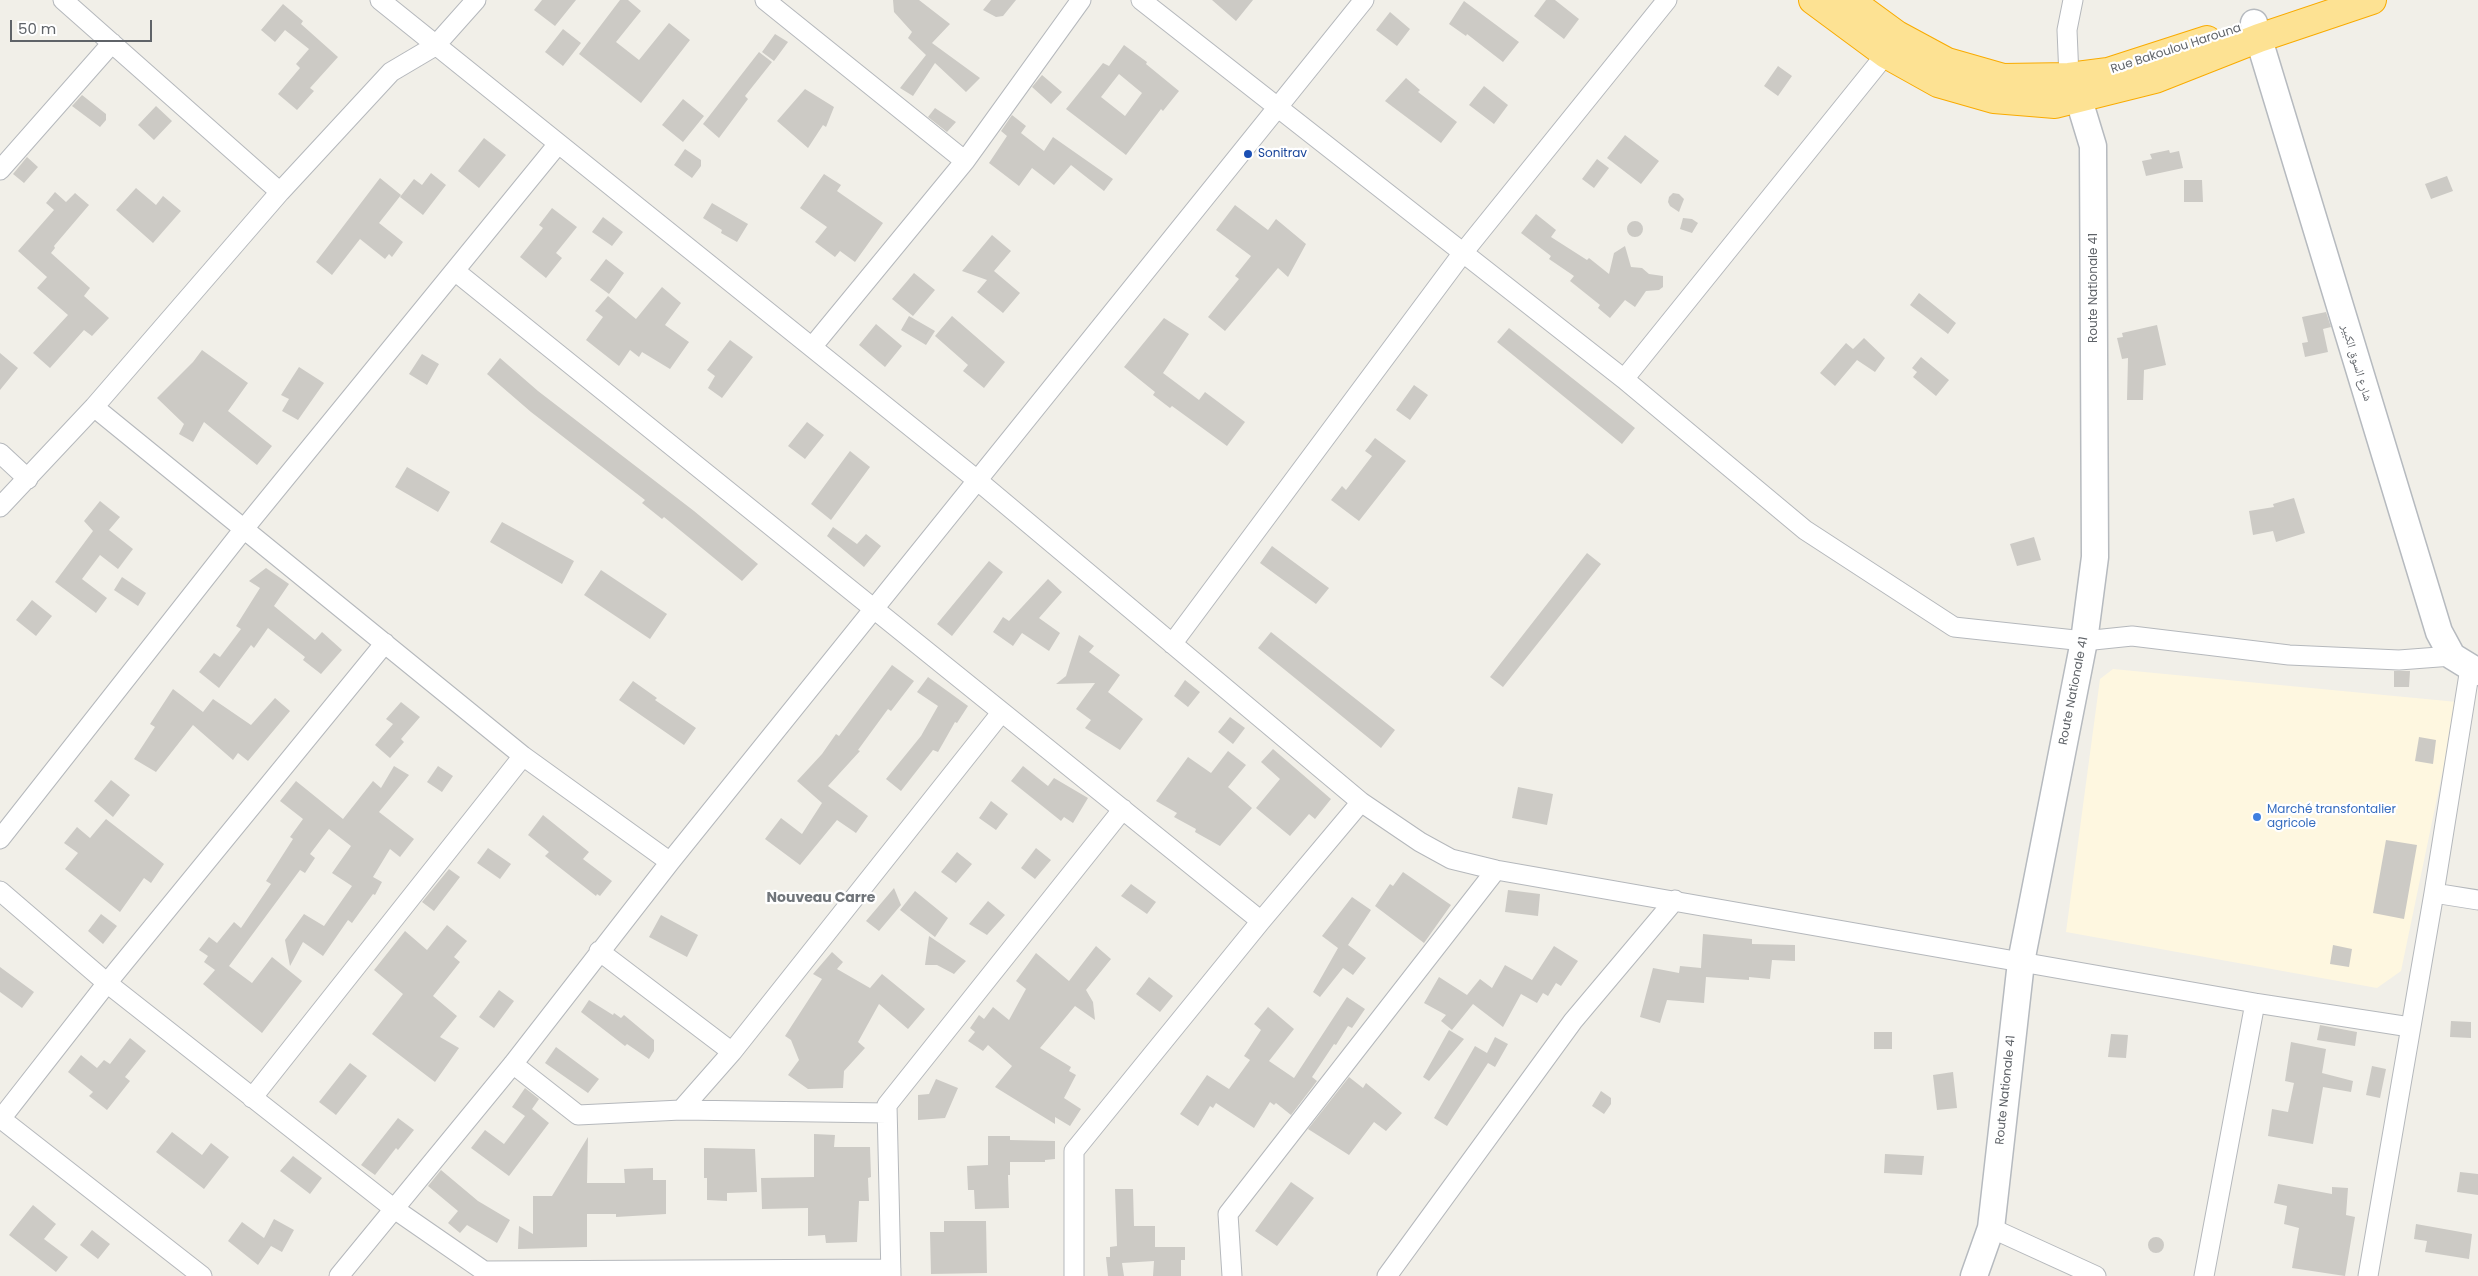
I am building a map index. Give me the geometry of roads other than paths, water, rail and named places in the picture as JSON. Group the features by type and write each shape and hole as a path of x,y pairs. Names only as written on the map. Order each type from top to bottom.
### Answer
{"highway":[{"name":"Rue Bakoulou Harouna","path":"1813,0 1886,54 1938,83 1994,99 2056,104 2074,88 2108,72 2257,30"},
{"name":"Rue Bakoulou Harouna","path":"1849,0 1897,36 1947,62 2003,78 2074,88"},
{"path":"2257,30 2315,0"},
{"path":"2257,30 2354,3"}],"street":[{"path":"63,0 280,192"},
{"path":"380,0 434,46 977,480 1361,802 1420,842 1443,854 1496,870 2255,1003 2410,1027"},
{"path":"0,507 94,408 280,192 391,72 434,46 476,0"},
{"path":"765,0 965,161"},
{"path":"812,347 965,161 1081,0"},
{"path":"1141,0 1278,106 1462,254 1624,379 1805,530 1954,627 2084,641 2132,636 2289,655 2467,665 2434,893 2368,1276"},
{"path":"338,1276 513,1064 670,862 1364,0"},
{"path":"1172,644 1462,254 1667,0"},
{"path":"2073,0 2066,30 2074,88"},
{"name":"شارع السوق الكبير","path":"2257,30 2439,632 2467,665"},
{"path":"0,170 112,43"},
{"path":"1624,379 1886,54"},
{"name":"Route Nationale 41","path":"1974,1276 1991,1228 2021,962 2084,641 2095,557 2093,146 2074,88"},
{"path":"0,839 242,530 558,144"},
{"path":"455,271 1261,921"},
{"path":"94,408 242,530 524,756 670,862"},
{"path":"0,453 28,479"},
{"path":"202,1276 0,1119 107,982 385,644"},
{"path":"681,1110 732,1052 1001,713"},
{"path":"252,1098 524,756"},
{"path":"1074,1276 1074,1151 1261,921 1361,802"},
{"path":"0,891 107,982 252,1098 393,1208 484,1271 891,1272 887,1105 1123,809"},
{"path":"1232,1276 1228,1214 1496,870"},
{"path":"2434,893 2478,900"},
{"path":"1387,1276 1573,1021 1675,900"},
{"path":"599,951 732,1052"},
{"path":"2204,1276 2255,1003"},
{"path":"513,1064 578,1115 681,1110 887,1114"},
{"path":"1991,1228 2096,1276"}],"place":[{"name":"Sonitrav","path":"1248,154"},
{"name":"Marché transfontalier agricole","path":"2257,817"}],"district":[{"name":"Nouveau Carre","path":"821,898"}]}
